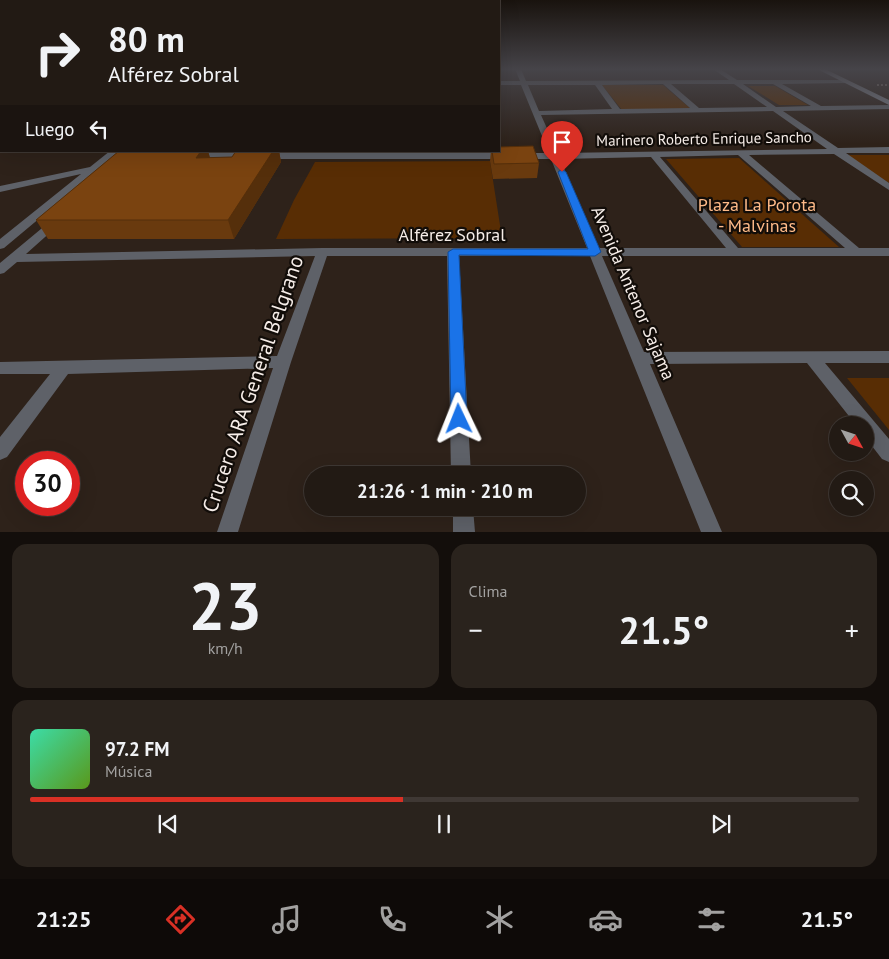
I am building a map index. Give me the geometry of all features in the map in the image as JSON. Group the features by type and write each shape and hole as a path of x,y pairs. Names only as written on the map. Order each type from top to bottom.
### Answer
{"street":[{"name":"Avenida Antenor Sajama","path":"528,94 712,532"},
{"path":"605,94 618,112"},
{"path":"678,94 698,111"},
{"path":"753,94 889,187"},
{"path":"795,94 818,108"},
{"path":"871,94 889,102"},
{"path":"536,113 889,107"},
{"name":"Marinero Roberto Enrique Sancho","path":"188,156 228,154 450,153 555,156 889,150"},
{"path":"0,245 115,152"},
{"path":"742,153 856,252"},
{"path":"654,155 735,252"},
{"path":"0,189 112,166"},
{"path":"0,270 66,212"},
{"name":"Alférez Sobral","path":"14,258 322,252 889,252"},
{"name":"Crucero ARA General Belgrano","path":"228,532 282,362 322,252"},
{"path":"453,252 462,466"},
{"path":"640,358 889,357"},
{"path":"812,358 889,453"},
{"path":"0,368 282,362"},
{"path":"0,451 64,368"},
{"path":"463,516 464,532"}],"green space":[{"path":"609,94 673,94 691,109 622,110"},
{"path":"761,94 789,94 808,105 779,105"},
{"path":"846,155 889,155 889,183"},
{"name":"Plaza La Porota - Malvinas","path":"739,158 839,247 742,247 666,159"},
{"path":"490,161 502,238 276,239 294,200 315,162"},
{"path":"847,378 889,378 889,430"}],"building":[{"path":"533,146 539,163 494,164 492,152 500,152 500,147"},
{"path":"118,152 200,152 196,158 232,157 235,152 272,152 228,220 36,220"}],"route":[{"path":"459,419 453,252 595,252 562,172"}]}
